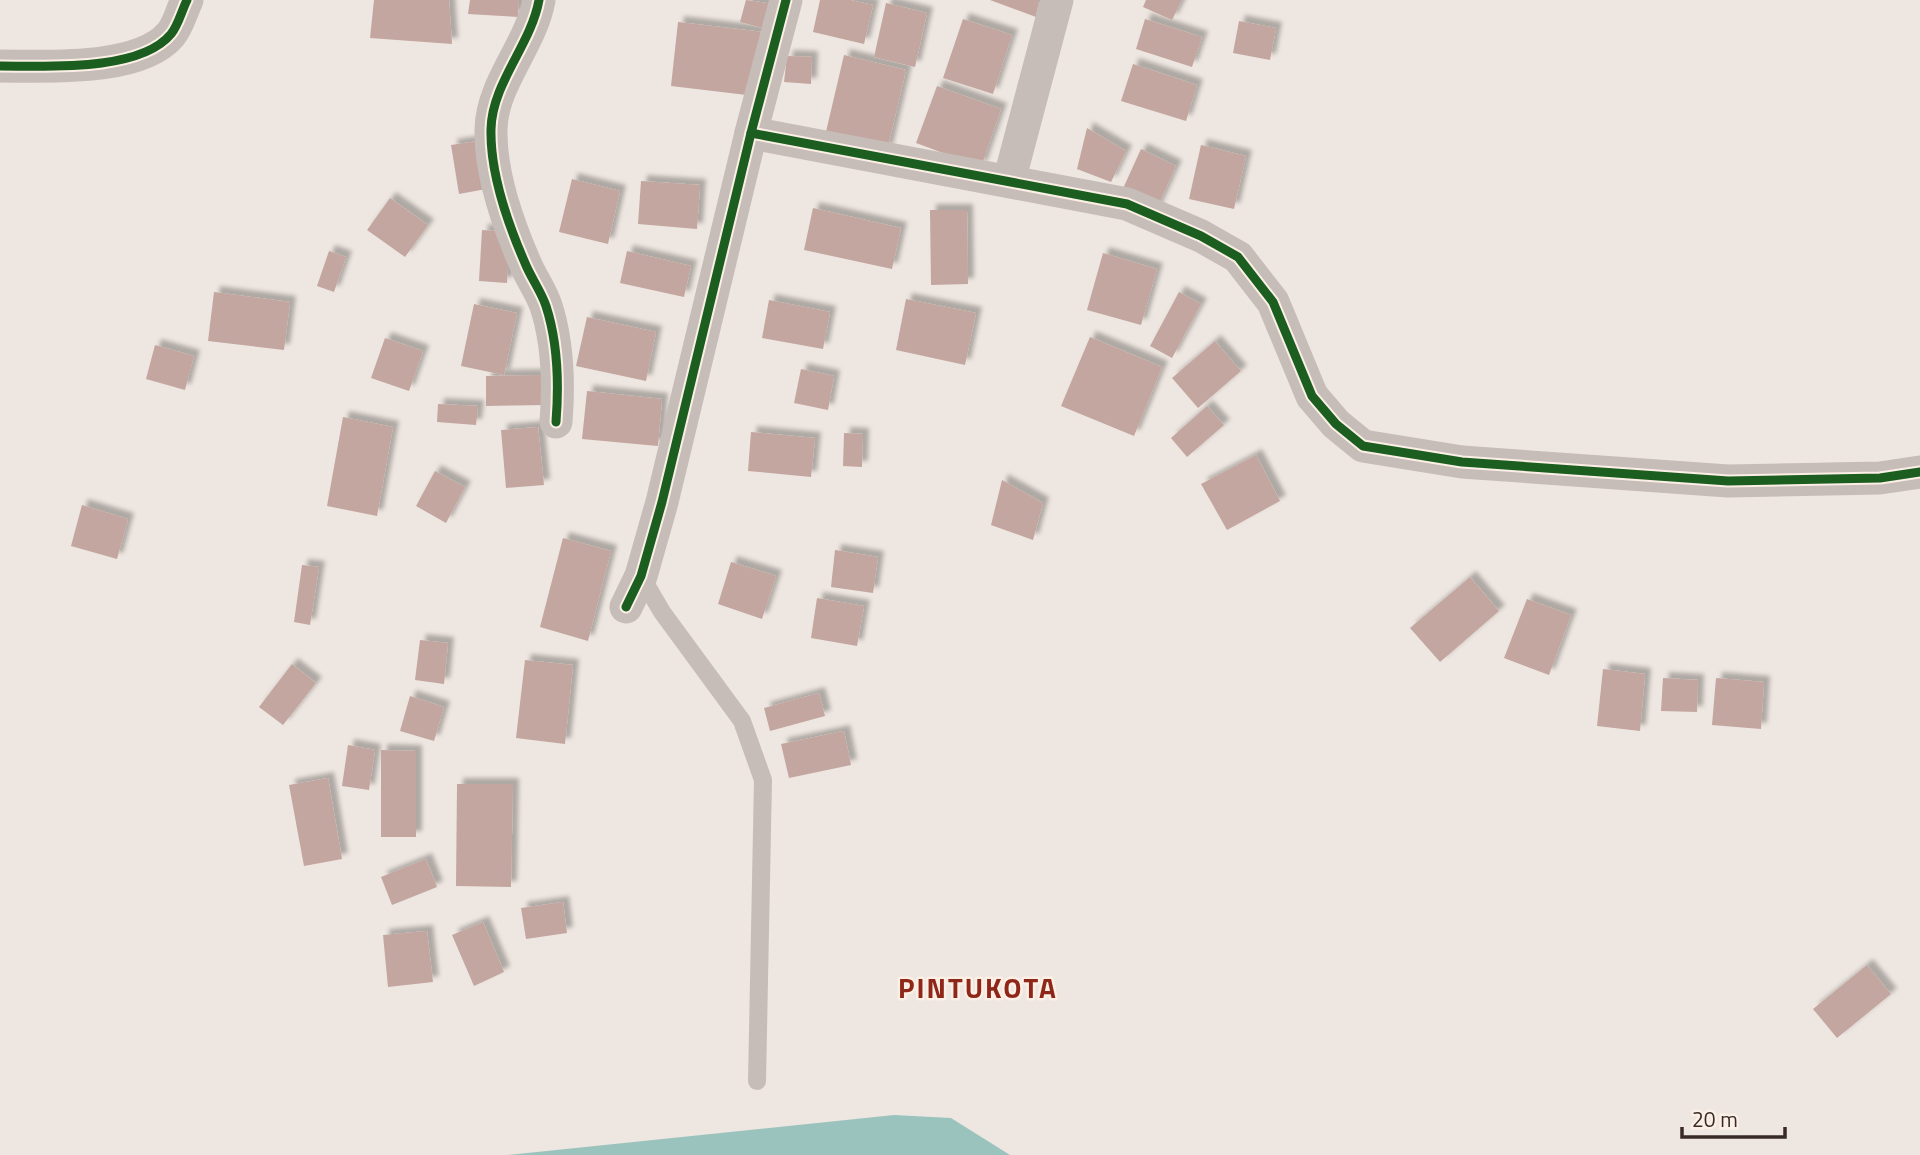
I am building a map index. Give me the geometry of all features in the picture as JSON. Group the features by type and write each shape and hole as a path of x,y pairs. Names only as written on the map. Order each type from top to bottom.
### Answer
{"street":[{"path":"0,66 48,66 141,56 171,34 187,0"},
{"path":"539,0 534,24 493,111 491,131 495,163 506,205 524,263 545,305 554,343 559,391 556,422"},
{"path":"626,607 641,576 696,371 751,133 786,0"},
{"path":"1009,181 1057,0"},
{"path":"751,133 911,166 1009,181 1127,204 1201,236 1238,257 1273,302 1312,396 1336,424 1363,446 1461,462 1728,481 1880,478 1920,472"}],"lane":[{"path":"641,576 662,612 742,721 763,780 757,1081"}],"water":[{"path":"894,1115 951,1118 1010,1155 507,1155"}],"building":[{"path":"374,0 449,0 452,44 370,38"},
{"path":"470,0 519,0 518,17 468,14"},
{"path":"746,0 780,5 773,31 740,22"},
{"path":"820,0 850,0 873,5 864,44 813,32"},
{"path":"990,0 1039,0 1036,17"},
{"path":"1146,0 1182,0 1172,20 1143,7"},
{"path":"886,3 927,13 915,67 874,57"},
{"path":"963,19 1012,35 993,94 943,78"},
{"path":"1145,19 1202,37 1192,67 1136,49"},
{"path":"1239,21 1276,28 1270,60 1233,53"},
{"path":"678,22 763,32 755,96 671,86"},
{"path":"844,55 906,70 887,151 825,136"},
{"path":"787,56 812,57 811,84 784,82"},
{"path":"1133,64 1197,85 1186,121 1121,101"},
{"path":"937,86 1001,109 981,167 916,143"},
{"path":"1087,128 1126,151 1111,182 1077,169"},
{"path":"478,141 486,189 459,194 451,145"},
{"path":"1201,145 1246,156 1234,209 1189,199"},
{"path":"1141,149 1176,166 1156,210 1121,193"},
{"path":"572,179 620,191 608,244 559,232"},
{"path":"641,181 700,185 697,229 638,224"},
{"path":"390,198 428,225 405,257 367,230"},
{"path":"813,208 901,228 892,269 804,250"},
{"path":"930,210 967,210 968,284 931,285"},
{"path":"482,230 510,232 507,283 479,281"},
{"path":"329,251 346,257 334,292 317,286"},
{"path":"627,251 691,266 684,297 620,283"},
{"path":"1103,253 1157,269 1141,325 1087,310"},
{"path":"214,292 290,302 284,350 208,341"},
{"path":"1179,292 1201,304 1172,358 1150,346"},
{"path":"906,299 976,313 965,365 896,350"},
{"path":"769,300 830,312 823,349 762,338"},
{"path":"474,304 517,313 504,375 461,366"},
{"path":"587,317 656,332 646,381 576,366"},
{"path":"1090,337 1162,367 1134,436 1061,406"},
{"path":"385,338 423,351 409,391 371,378"},
{"path":"1215,341 1241,371 1198,408 1172,378"},
{"path":"155,345 194,356 185,390 146,379"},
{"path":"801,369 834,376 828,410 794,403"},
{"path":"545,375 546,405 486,406 486,376"},
{"path":"587,391 662,399 658,446 582,439"},
{"path":"438,404 478,406 476,425 437,422"},
{"path":"1207,406 1224,425 1187,457 1171,438"},
{"path":"343,417 393,427 377,516 327,506"},
{"path":"538,427 544,485 506,488 501,430"},
{"path":"751,432 815,438 811,477 748,471"},
{"path":"844,433 863,434 862,467 843,466"},
{"path":"1256,455 1280,501 1227,530 1201,484"},
{"path":"435,471 465,487 446,523 416,506"},
{"path":"1002,480 1043,503 1033,540 991,525"},
{"path":"82,505 128,519 117,559 71,546"},
{"path":"563,538 611,551 588,641 540,627"},
{"path":"835,550 878,557 873,593 831,587"},
{"path":"731,562 776,576 762,619 718,604"},
{"path":"302,565 319,567 310,625 294,622"},
{"path":"1470,577 1499,611 1440,662 1410,628"},
{"path":"817,598 864,606 857,646 811,638"},
{"path":"1527,599 1571,615 1549,675 1504,658"},
{"path":"420,640 448,643 444,684 415,680"},
{"path":"525,660 573,665 565,744 516,738"},
{"path":"292,664 316,683 283,725 259,707"},
{"path":"1603,669 1645,674 1640,731 1597,726"},
{"path":"1663,678 1698,680 1697,712 1661,711"},
{"path":"1716,678 1764,682 1761,729 1712,725"},
{"path":"819,693 825,716 770,731 764,708"},
{"path":"410,696 444,707 434,741 400,731"},
{"path":"844,731 851,765 789,778 781,744"},
{"path":"348,745 375,750 369,790 342,786"},
{"path":"381,750 416,751 416,837 381,837"},
{"path":"328,778 342,859 304,866 289,785"},
{"path":"457,784 513,784 511,887 456,886"},
{"path":"426,859 437,887 392,905 381,877"},
{"path":"563,902 567,933 526,939 521,908"},
{"path":"483,922 504,972 474,986 452,935"},
{"path":"427,931 433,982 388,987 383,935"},
{"path":"1867,965 1891,994 1837,1038 1813,1009"}],"cycle path":[{"path":"0,66 66,66 115,61 138,55 157,46 171,34 187,0"},
{"path":"539,0 535,17 498,96 493,112 491,146 497,180 512,232 544,300 550,320 557,364 556,422"},
{"path":"786,0 751,133 1127,204 1201,236 1238,257 1273,302 1312,396 1336,424 1363,446 1462,462 1728,481 1880,478 1920,472"},
{"path":"626,607 641,576 662,502 751,133"}],"district":[{"name":"PINTUKOTA","path":"978,987"}]}
